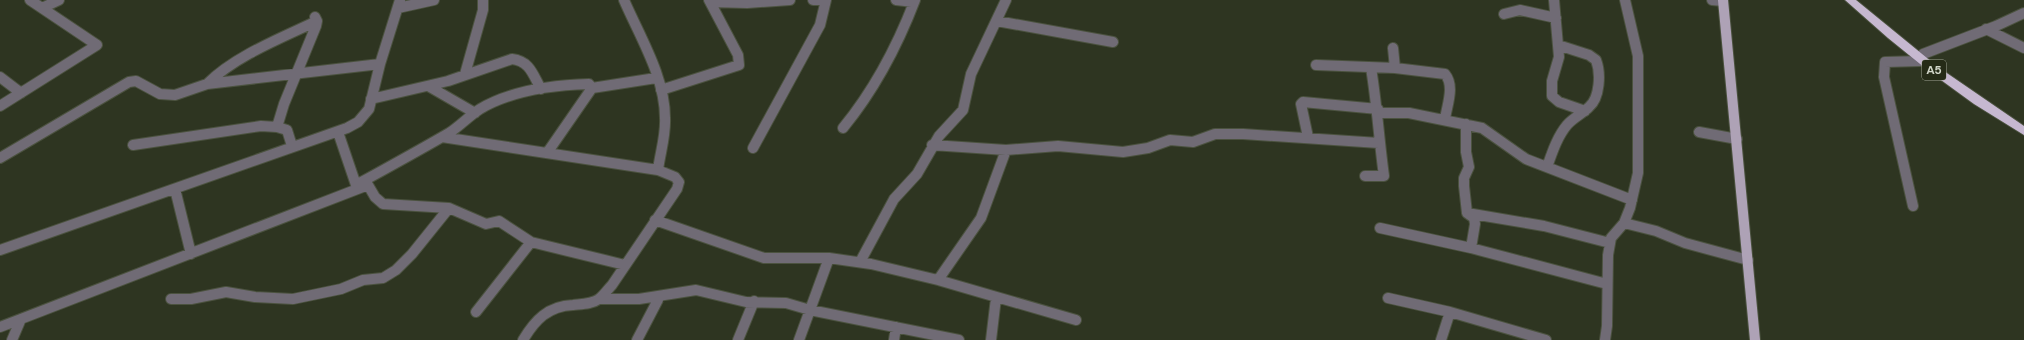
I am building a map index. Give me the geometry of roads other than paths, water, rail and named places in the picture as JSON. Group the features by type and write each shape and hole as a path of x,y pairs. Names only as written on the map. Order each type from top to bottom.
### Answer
{"highway":[{"name":"A5","path":"1850,0 1922,57 2024,124"},
{"name":"A5","path":"1860,0 1955,87 2024,131"}],"main road":[{"path":"1723,0 1755,340"}],"street":[{"path":"0,106 98,45 30,0"},
{"path":"42,8 59,0"},
{"path":"0,250 175,189 292,146 338,132 358,122 365,116 369,109 380,64 399,4 434,0"},
{"path":"465,74 483,10 484,4 482,0"},
{"path":"624,0 646,50 661,90 665,113 658,170"},
{"path":"710,1 746,3 790,0"},
{"path":"753,148 820,25 826,0 813,0"},
{"path":"844,128 862,106 885,69 915,1 896,0"},
{"path":"860,262 894,199 917,174 932,145 963,110 966,89 974,67 1006,0"},
{"path":"1554,0 1559,57 1552,81 1552,96 1559,102 1585,111"},
{"path":"1604,340 1607,326 1608,255 1611,238 1624,223 1632,200 1638,173 1636,96 1638,56 1625,0"},
{"path":"1712,0 1723,0"},
{"path":"661,90 739,65 740,61 738,55 710,1"},
{"path":"1504,14 1520,10 1556,18"},
{"path":"1913,206 1884,77 1885,62 1922,57 2024,13"},
{"path":"207,84 216,75 267,44 315,19 298,73 284,104 277,127"},
{"path":"997,21 1113,42"},
{"path":"1986,29 2024,48"},
{"path":"1547,167 1555,145 1566,126 1574,118 1590,108 1598,95 1598,63 1594,57 1558,45"},
{"path":"1393,48 1395,68"},
{"path":"371,99 430,87 506,60 517,58 526,63 541,89"},
{"path":"0,158 129,82 136,81 160,94 175,95 207,84 380,64"},
{"path":"1316,65 1395,68 1438,72 1448,76 1450,84 1445,120"},
{"path":"1365,176 1384,176 1379,143 1378,111 1371,68"},
{"path":"0,77 21,93"},
{"path":"548,153 592,88 656,78"},
{"path":"356,185 451,132 475,113 497,101 524,92 580,83 589,84 592,88"},
{"path":"430,87 475,113"},
{"path":"1308,137 1301,104 1303,102 1378,111 1409,113 1466,124 1482,128 1513,151 1547,167 1632,200"},
{"path":"1466,124 1466,152 1469,167 1464,178 1464,186 1467,213 1474,218 1475,224 1471,248"},
{"path":"133,145 218,131 277,127 287,130 292,146"},
{"path":"338,132 356,185"},
{"path":"1699,132 1737,139"},
{"path":"932,145 1006,150 1058,146 1123,152 1148,148 1170,140 1193,142 1220,134 1308,137 1379,143"},
{"path":"442,137 658,170 675,177 679,182 677,189 612,285 599,299"},
{"path":"938,280 981,218 1006,150"},
{"path":"356,185 368,185"},
{"path":"368,185 375,197 383,204 450,208 486,224 499,220 531,242 625,265"},
{"path":"0,327 40,313 368,185"},
{"path":"175,189 191,254"},
{"path":"171,299 191,299 226,292 255,297 293,299 341,288 348,284 369,279 378,281 388,276 404,262 450,208"},
{"path":"1467,213 1544,226 1610,243"},
{"path":"655,220 708,237 764,258 829,258 860,262 938,280 1076,320"},
{"path":"1624,223 1656,231 1685,243 1748,260"},
{"path":"1380,228 1471,248 1607,284"},
{"path":"476,312 531,242"},
{"path":"799,340 829,258"},
{"path":"523,340 533,323 549,310 565,305 587,304 599,299 639,299 689,290 696,290 738,300 774,302 959,340"},
{"path":"637,340 660,296"},
{"path":"991,340 996,298"},
{"path":"1388,298 1450,312 1546,340"},
{"path":"738,340 754,301"},
{"path":"1442,340 1450,312"},
{"path":"12,340 21,319"},
{"path":"894,340 896,327"}]}
